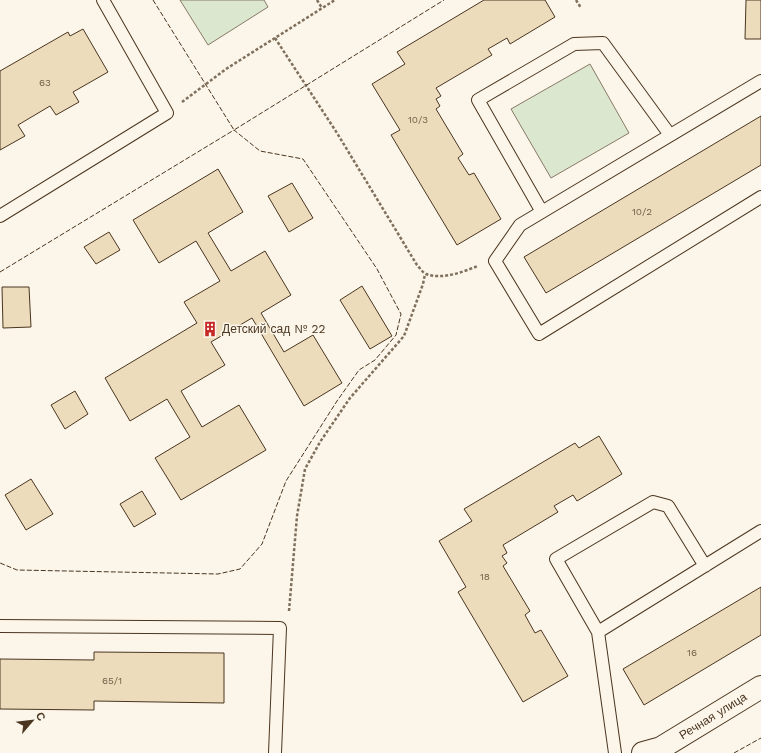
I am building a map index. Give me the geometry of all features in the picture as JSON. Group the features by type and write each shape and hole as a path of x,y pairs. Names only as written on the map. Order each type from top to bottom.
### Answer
{"street":[{"name":"Речная улица","path":"643,753 661,748 761,687"}],"lane":[{"path":"0,216 167,113 103,0"},
{"path":"542,212 478,100 574,44 603,44 670,135"},
{"path":"761,81 520,225 496,261 539,334 761,197"},
{"path":"615,753 598,632 556,560 653,502 668,506 705,566"},
{"path":"598,632 761,531"},
{"path":"0,626 280,628 275,753"}],"path":[{"path":"317,0 322,8"},
{"path":"167,113 226,69 335,0"},
{"path":"576,0 581,8"},
{"path":"275,38 337,133 417,265 425,274 439,276 454,274 496,261"},
{"path":"289,614 297,516 305,469 320,442 350,398 404,336 423,284 425,274"}],"green space":[{"path":"180,0 264,0 268,7 208,45"},
{"path":"590,64 629,133 551,178 511,109"}],"building":[{"path":"484,0 545,0 555,17 510,44 507,38 488,49 492,55 436,88 441,96 436,99 440,106 436,109 463,154 458,158 469,175 474,173 501,219 457,245 391,135 400,130 372,84 405,64 397,52"},
{"path":"746,0 761,0 761,39 745,39"},
{"path":"83,29 108,72 73,92 79,102 56,115 50,106 18,125 25,136 0,150 0,71 68,32 70,36"},
{"path":"761,116 761,165 546,293 524,257"},
{"name":"Детский сад № 22","path":"218,169 243,212 208,233 231,271 265,251 291,295 261,313 284,352 313,335 342,383 304,406 252,318 211,342 225,365 181,391 202,427 239,405 266,450 181,500 155,458 190,437 167,399 130,421 105,378 197,323 184,302 220,281 196,241 159,263 133,220"},
{"path":"292,183 313,218 289,232 268,196"},
{"path":"109,232 120,250 96,264 84,247"},
{"path":"362,286 392,336 370,349 340,300"},
{"path":"2,287 29,287 31,327 3,328"},
{"path":"75,391 88,414 65,429 51,405"},
{"path":"599,436 622,474 577,501 573,495 554,506 558,512 503,545 507,553 502,556 507,563 503,566 530,611 525,615 535,633 541,630 568,676 523,702 458,592 466,587 439,541 472,521 464,509 575,443 579,448"},
{"path":"31,479 53,514 26,530 5,495"},
{"path":"142,491 156,514 134,527 120,504"},
{"path":"761,587 761,635 644,705 623,669"},
{"path":"94,652 224,653 224,703 94,701 94,710 0,709 0,659 94,660"}],"fence":[{"path":"153,0 234,130 444,0"},
{"path":"0,272 234,130 260,151 303,159 377,269 401,314 396,335 375,360 359,370 337,401 286,481 262,544 240,569 218,574 17,570 0,563"},
{"path":"734,753 761,738"}],"place":[{"name":"Детский сад № 22","path":"210,329"}]}
